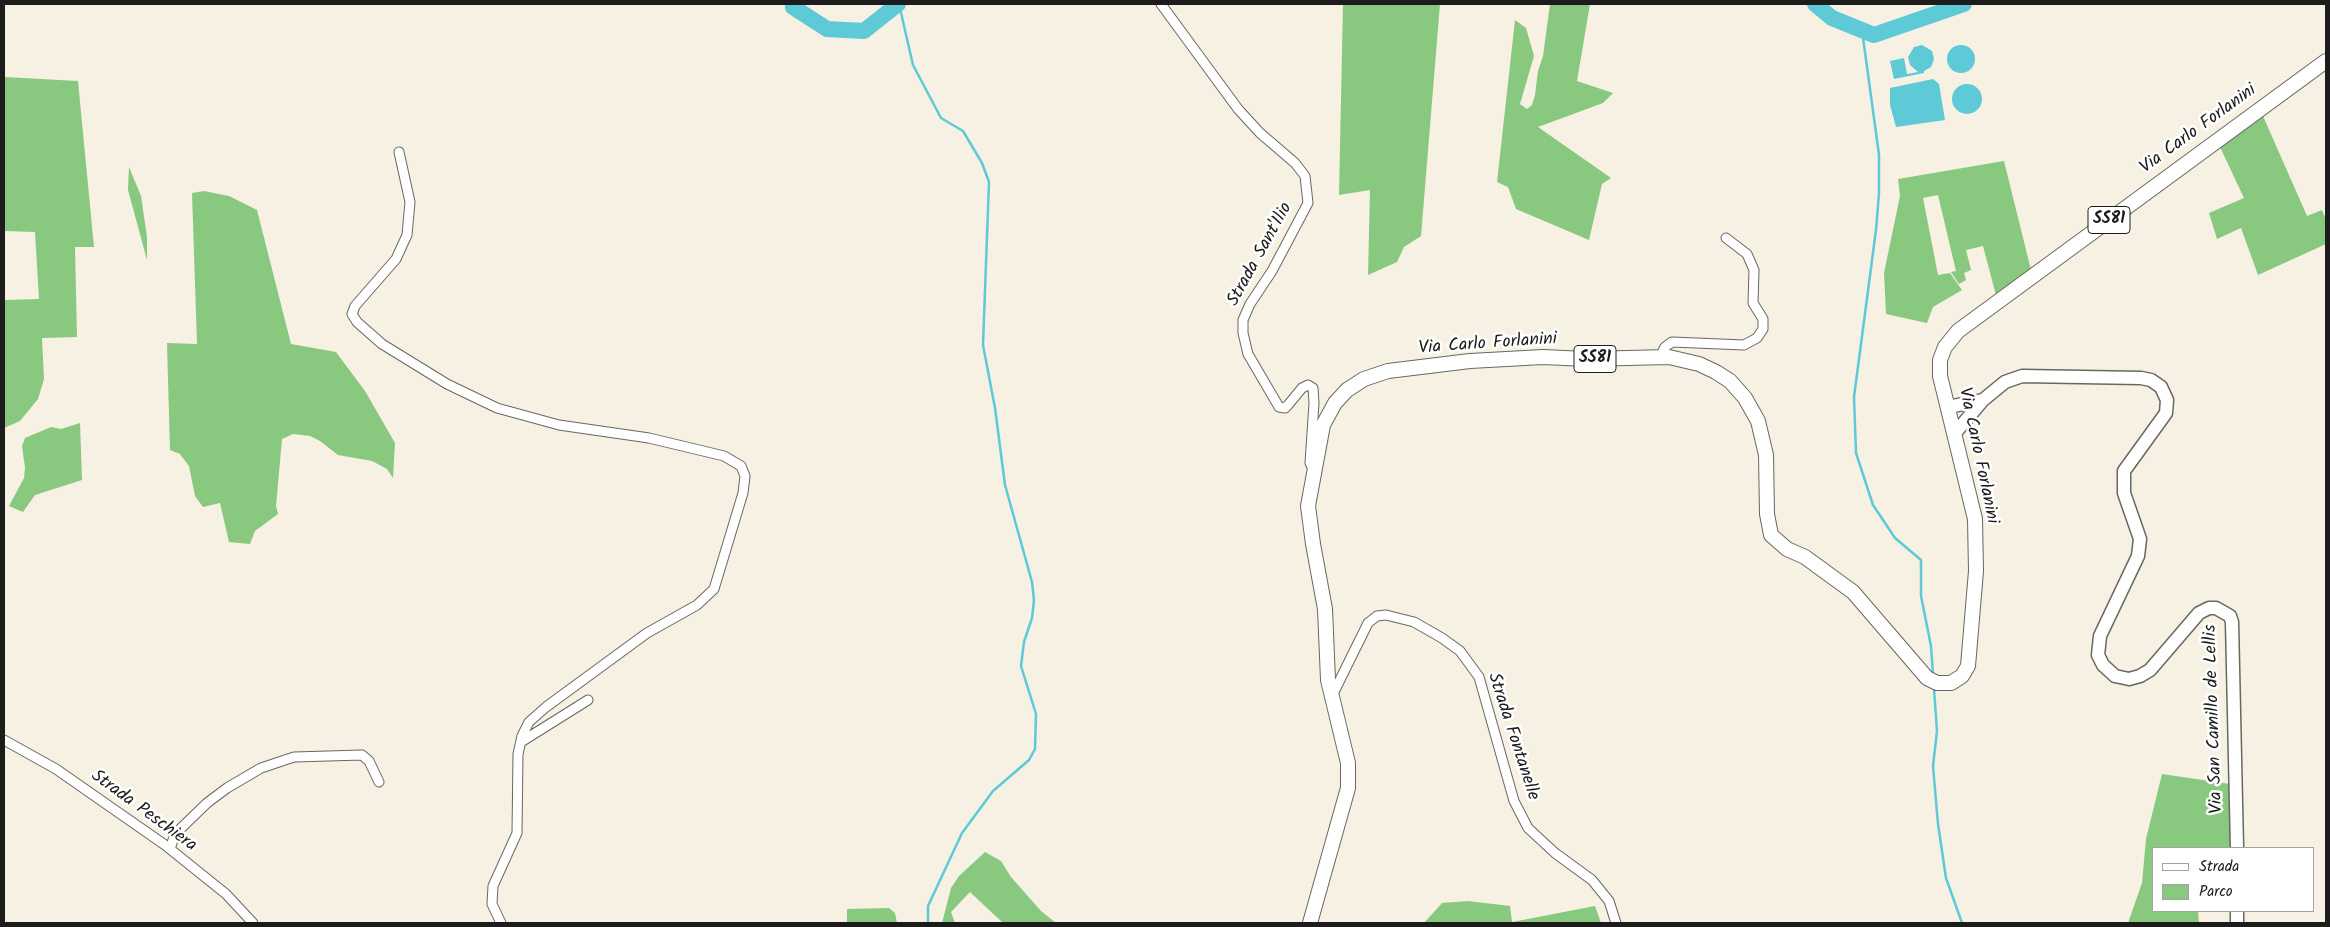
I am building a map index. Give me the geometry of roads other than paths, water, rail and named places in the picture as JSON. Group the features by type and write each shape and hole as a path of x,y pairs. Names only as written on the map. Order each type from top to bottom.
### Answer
{"main road":[{"name":"Via Carlo Forlanini","path":"1310,923 1348,788 1348,763 1328,680 1325,609 1312,544 1308,506 1323,424 1335,403 1355,384 1376,374 1470,361 1542,357 1670,357 1698,364 1716,372 1730,382 1745,398 1758,421 1766,455 1768,523 1771,535 1787,550 1805,557 1853,592 1927,678 1932,682 1945,684 1957,680 1968,666 1976,571 1975,520 1940,376 1940,360 1945,347 1958,330 2326,61"},
{"name":"Via San Camillo de Lellis","path":"1955,433 1983,400 2005,382 2022,376 2141,378 2156,382 2165,393 2168,404 2166,413 2124,471 2124,493 2140,538 2138,556 2100,636 2098,656 2103,665 2115,676 2129,679 2140,676 2150,670 2199,612 2209,608 2216,608 2230,616 2232,622 2237,847"},
{"name":"Via San Camillo de Lellis","path":"1948,407 1983,400"}],"street":[{"name":"Strada Sant'Ilio","path":"1161,4 1238,109 1260,134 1295,163 1305,176 1308,203 1272,271 1250,304 1243,320 1243,334 1248,354 1279,407 1285,408 1288,406 1302,388 1308,385 1313,388 1314,403 1310,462 1314,471"},
{"path":"399,152 410,202 407,235 396,259 355,306 352,314 357,322 382,344 447,384 497,408 559,426 649,438 724,456 741,466 745,476 743,493 714,589 697,605 647,633 528,722 521,742 517,780 517,833 494,886 492,904 501,923"},
{"path":"1660,358 1664,347 1672,342 1744,345 1757,338 1763,329 1762,319 1754,304 1754,270 1747,254 1726,238"},
{"name":"Strada Fontanelle","path":"1332,697 1368,623 1377,616 1386,615 1414,622 1460,651 1479,677 1514,801 1528,828 1555,853 1592,880 1609,901 1616,923"},
{"path":"521,742 588,700"},
{"name":"Strada Peschiera","path":"4,740 56,769 170,849 226,894 253,923"},
{"path":"170,849 175,834 206,803 261,768 294,757 362,755 370,761 379,782"}],"water":[{"path":"1922,45 1932,51 1934,59 1931,67 1924,71 1924,73 1894,79 1890,61 1904,58 1907,74 1918,72 1910,65 1908,57 1914,47"},
{"path":"1961,45 1971,49 1975,59 1971,69 1961,73 1951,69 1947,59 1951,49"},
{"path":"1933,79 1939,84 1945,120 1896,127 1890,105 1890,88"},
{"path":"1967,84 1978,88 1982,99 1978,110 1967,114 1956,110 1952,99 1956,88"}],"waterway":[{"path":"794,4 793,7 827,29 864,31 898,4"},
{"path":"899,4 913,65 941,118 963,131 982,163 989,182 983,345 995,408 1005,485 1032,582 1034,600 1032,618 1024,642 1021,666 1036,714 1035,749 1029,760 993,791 962,833 928,906 928,923"},
{"path":"1815,4 1832,18 1874,35 1964,4"},
{"path":"1862,30 1879,155 1879,193 1876,230 1854,397 1856,453 1873,505 1895,538 1921,560 1921,596 1931,646 1933,675"},
{"path":"1934,689 1937,731 1933,766 1938,824 1946,878 1962,923"}]}
